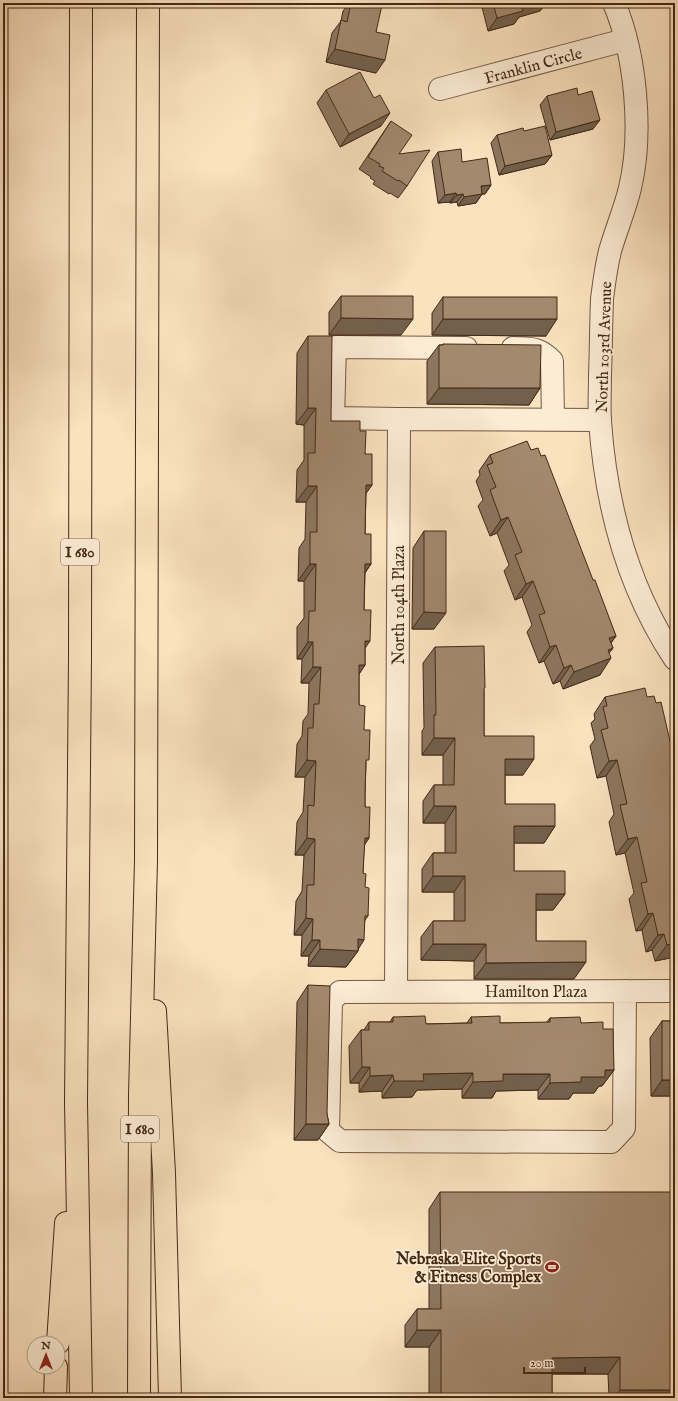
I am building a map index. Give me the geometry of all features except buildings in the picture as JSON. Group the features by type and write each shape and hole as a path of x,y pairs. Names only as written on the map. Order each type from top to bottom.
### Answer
{"highway":[{"name":"I 680","path":"81,3 80,672 76,1102 81,1398"},
{"name":"I 680","path":"139,1398 140,1104 146,860 148,3"},
{"path":"146,860 164,1173 170,1398"},
{"path":"59,1335 76,1102"},
{"path":"55,1398 56,1375"}],"street":[{"name":"North 103rd Avenue","path":"614,3 618,13 631,68 637,132 635,160 630,188 610,252 603,286 600,420 608,490 613,518 621,545 642,600 675,659"},
{"name":"Franklin Circle","path":"440,89 625,40"},
{"path":"553,419 552,361 545,354 534,349 335,347 333,418 600,420"},
{"name":"North 104th Plaza","path":"396,991 400,419"},
{"name":"Hamilton Plaza","path":"625,991 624,1128 611,1142 340,1141 328,1130 331,1002 340,992 396,991 625,991 675,991"}],"place":[{"name":"Nebraska Elite Sports & Fitness Complex","path":"552,1267"}]}
